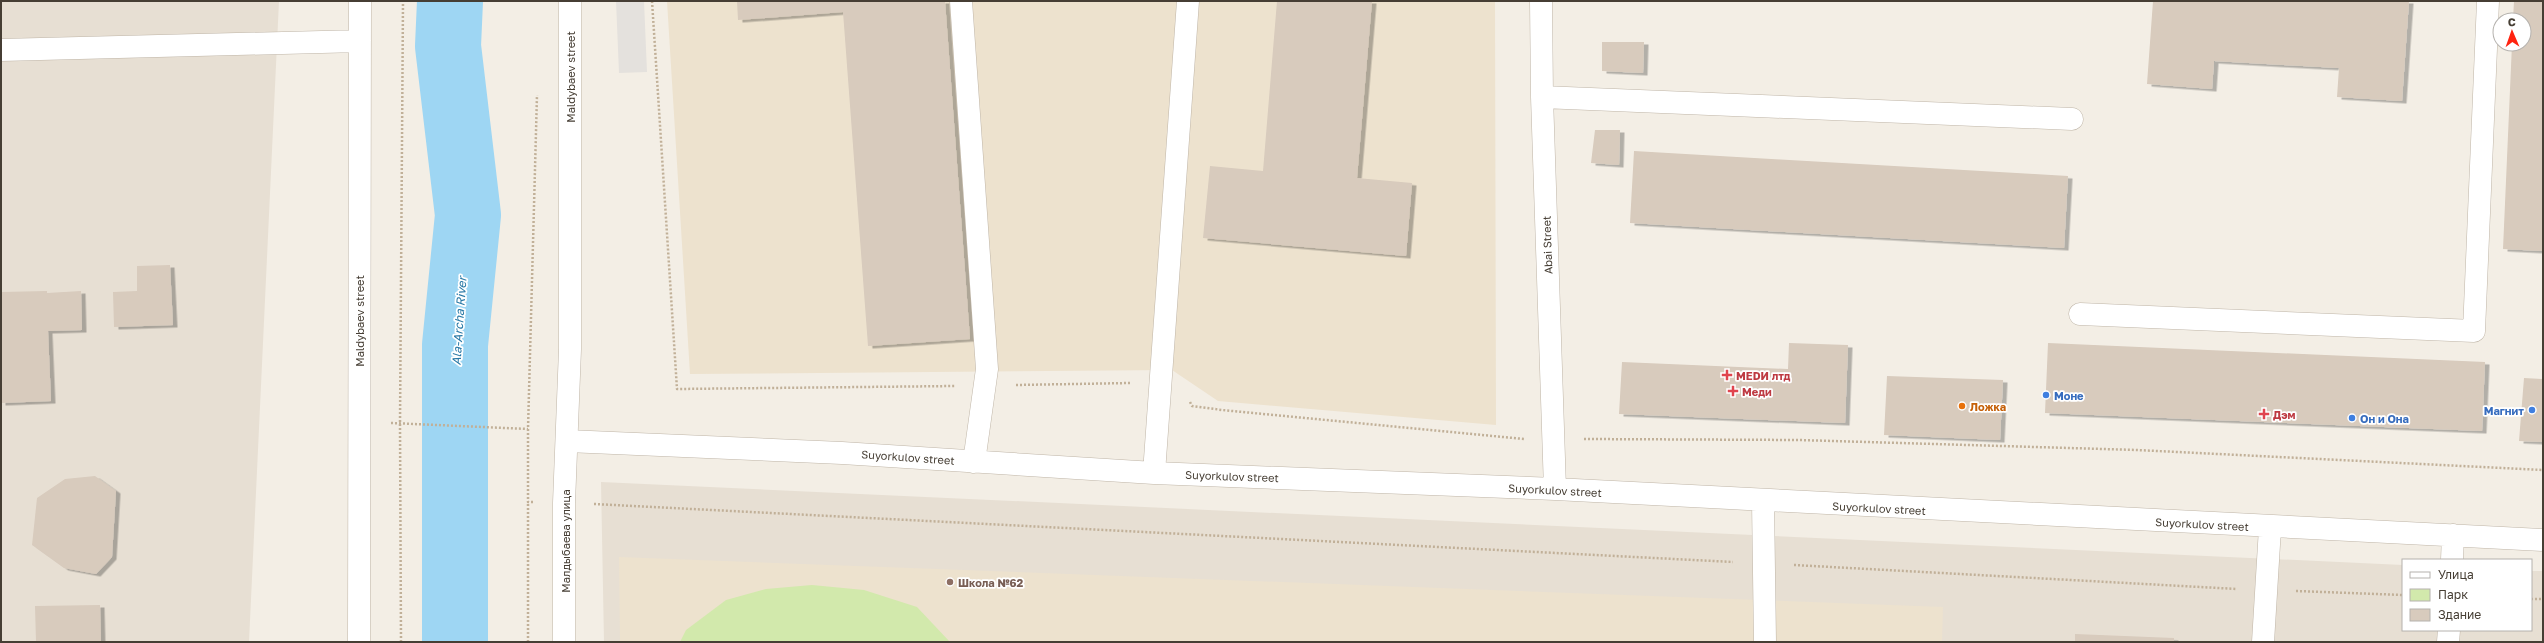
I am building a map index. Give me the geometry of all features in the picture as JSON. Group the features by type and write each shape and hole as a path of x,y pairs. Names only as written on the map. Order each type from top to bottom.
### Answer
{"street":[{"name":"Maldybaev street","path":"359,642 360,1"},
{"name":"Maldybaev street","path":"567,440 570,349 570,1"},
{"path":"960,1 987,369 974,462"},
{"path":"1154,473 1188,1"},
{"name":"Abai Street","path":"1541,1 1542,97 1555,489"},
{"path":"2080,314 2474,331 2488,1"},
{"path":"1,50 360,41"},
{"path":"1542,97 2072,119"},
{"name":"Suyorkulov street","path":"567,440 842,453 1154,473 1555,489 1763,502 2270,528 2543,540"},
{"name":"Малдыбаева улица","path":"564,642 564,503 567,440"},
{"path":"1763,502 1765,642"},
{"path":"2263,642 2270,528"},
{"path":"2452,559 2453,535"},
{"path":"2448,631 2448,642"}],"path":[{"path":"401,642 400,423 403,1"},
{"path":"652,1 677,389 964,386"},
{"path":"528,642 528,428 537,91"},
{"path":"1012,385 1139,383"},
{"path":"1189,400 1192,406 1222,410 1478,433 1536,441 1553,439 1799,440 2137,450 2543,470"},
{"path":"400,423 528,428"},
{"path":"528,502 2266,590 2402,595"},
{"path":"2532,599 2543,599"}],"shaded area":[{"path":"1,1 279,1 249,642 1,642"},
{"path":"616,1 644,1 647,72 619,73"},
{"path":"667,1 1495,1 1496,425 1218,401 1172,370 690,374"},
{"path":"601,482 2402,565 2402,631 2532,631 2532,571 2543,571 2543,642 604,642"},
{"name":"Школа №62","path":"619,557 1943,607 1942,642 620,642"}],"green space":[{"path":"812,585 864,590 917,607 950,642 680,642 686,630 726,600 766,589"}],"building":[{"path":"737,1 945,1 970,339 868,346 843,12 738,20"},
{"path":"1277,1 1372,1 1357,178 1412,183 1406,256 1203,238 1210,166 1263,171"},
{"path":"2153,1 2409,1 2402,101 2337,97 2339,68 2214,61 2212,89 2147,84"},
{"path":"2514,1 2543,1 2543,251 2503,249 2512,52 2532,52 2532,12 2513,12"},
{"path":"1602,42 1644,42 1643,73 1602,71"},
{"path":"1595,130 1620,130 1619,165 1591,163"},
{"path":"1634,151 2068,176 2064,248 1630,223"},
{"path":"170,265 173,325 114,327 113,292 137,291 137,266"},
{"path":"47,291 47,293 81,291 82,330 48,331 51,401 1,403 1,292"},
{"name":"Меди","path":"1789,343 1848,345 1845,423 1619,414 1622,362 1788,369"},
{"path":"2048,343 2485,362 2482,431 2045,413"},
{"path":"1887,376 2003,380 2000,440 1884,435"},
{"name":"Магнит","path":"2524,378 2543,379 2543,442 2519,441"},
{"path":"95,476 116,491 112,557 96,574 64,568 32,545 37,498 65,479"},
{"path":"100,605 101,642 36,642 35,606"},
{"path":"2075,634 2174,638 2174,642 2075,642"}],"waterway":[{"name":"Ala-Archa River","path":"450,1 448,46 468,215 455,345 455,642"}],"place":[{"name":"МЕDИ лтд","path":"1727,375"},
{"name":"Меди","path":"1733,391"},
{"name":"Моне","path":"2046,395"},
{"name":"Ложка","path":"1962,406"},
{"name":"Магнит","path":"2532,410"},
{"name":"Дэм","path":"2264,414"},
{"name":"Он и Она","path":"2352,418"},
{"name":"Школа №62","path":"950,582"}]}
